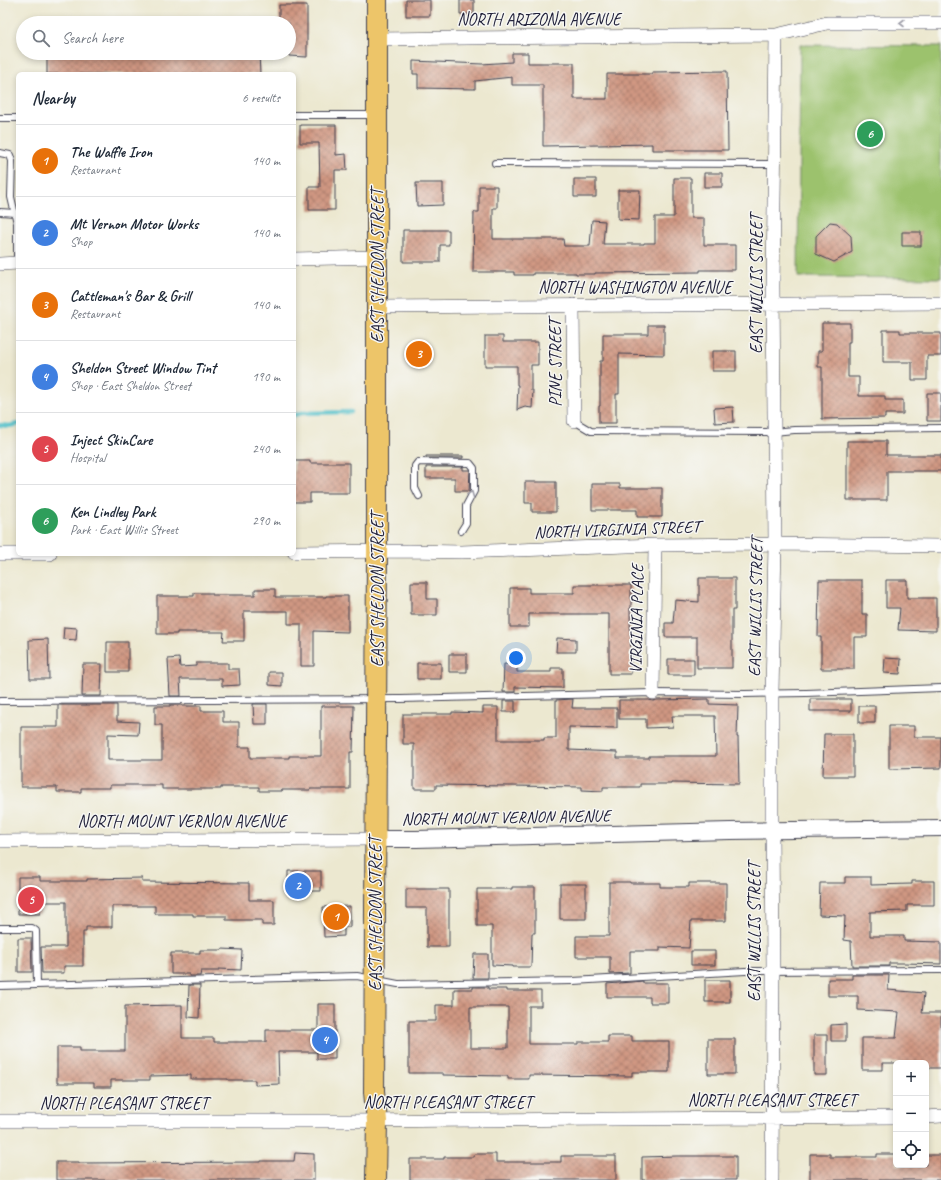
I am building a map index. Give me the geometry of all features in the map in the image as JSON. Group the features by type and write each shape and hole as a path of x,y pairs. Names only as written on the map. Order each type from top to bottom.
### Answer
{"main road":[{"name":"EAST SHELDON STREET","path":"376,1180 377,1121 374,1092 377,699 377,0"}],"street":[{"name":"NORTH ARIZONA AVENUE","path":"376,38 776,36 827,23 941,23"},
{"name":"EAST WILLIS STREET","path":"772,1180 772,693 775,544 774,304 776,36"},
{"path":"296,259 378,257"},
{"path":"0,264 16,264"},
{"name":"NORTH WASHINGTON AVENUE","path":"378,307 941,303"},
{"name":"PINE STREET","path":"573,305 574,421"},
{"name":"NORTH VIRGINIA STREET","path":"296,552 461,552 655,545 775,544 941,546"},
{"name":"VIRGINIA PLACE","path":"653,693 655,545"},
{"path":"0,554 16,554"},
{"name":"NORTH MOUNT VERNON AVENUE","path":"0,841 416,839 772,830 941,828"},
{"path":"929,1117 941,1116"},
{"name":"NORTH PLEASANT STREET","path":"0,1121 377,1121 893,1117"}],"lane":[{"path":"296,115 377,114"},
{"path":"0,118 16,118"},
{"path":"0,153 10,155 12,161 11,197 16,223"},
{"path":"495,164 775,164"},
{"path":"0,212 15,213"},
{"path":"574,421 591,431 774,432 794,430 941,428"},
{"path":"419,496 415,488 415,466 418,462 470,463 474,468 474,491 466,506 466,523 461,531"},
{"path":"0,701 377,699 653,693 772,693 941,688"},
{"path":"0,928 32,928 36,931 37,985"},
{"path":"0,986 357,976 398,984 573,982 745,971 941,970"}],"green space":[{"path":"800,45 941,46 941,278 798,277"}],"building":[{"path":"406,0 430,0 430,16 406,16"},
{"path":"460,0 474,0 474,14 460,14"},
{"path":"279,5 307,5 307,57 296,56 296,16 279,16"},
{"path":"512,53 528,53 528,63 574,63 574,99 607,99 607,74 727,71 728,150 652,150 652,144 543,146 543,85 512,85 512,77 475,81 475,89 418,88 418,74 413,74 413,61 482,64 512,62"},
{"path":"47,60 259,60 260,72 47,72"},
{"path":"300,125 336,125 336,155 346,154 347,170 335,170 335,210 309,210 309,187 320,187 319,143 300,143"},
{"path":"704,173 722,173 722,187 704,187"},
{"path":"674,178 691,178 691,218 704,218 704,245 735,245 735,270 595,274 533,273 533,275 514,275 514,272 473,272 474,212 479,212 479,186 497,186 497,208 493,208 493,239 563,239 564,246 590,246 592,220 605,221 603,244 644,244 655,243 655,217 674,217"},
{"path":"574,179 596,179 596,197 574,197"},
{"path":"416,183 443,183 443,205 417,206"},
{"path":"618,190 640,190 639,220 618,219"},
{"path":"830,222 837,223 851,236 852,252 834,262 816,254 816,236"},
{"path":"403,230 449,230 449,245 440,245 440,262 403,262"},
{"path":"902,232 921,232 921,246 902,246"},
{"path":"822,323 850,323 850,342 848,342 848,377 859,377 859,396 885,396 885,400 903,400 903,414 885,414 885,418 822,419 822,367 818,367 818,351 822,351"},
{"path":"648,325 664,325 664,355 619,354 619,394 616,394 616,423 599,423 600,361 603,361 603,334 648,334"},
{"path":"883,330 900,330 900,333 941,333 941,356 927,356 927,380 912,380 912,362 883,362"},
{"path":"485,336 503,336 503,342 538,342 538,365 531,365 531,390 533,390 532,408 525,407 517,410 517,366 485,366"},
{"path":"712,351 736,351 736,371 712,371"},
{"path":"927,393 941,393 941,421 927,421"},
{"path":"733,407 734,422 715,423 714,408"},
{"path":"847,441 886,441 886,455 941,455 941,471 887,471 887,500 847,500"},
{"path":"426,456 463,456 463,458 426,458"},
{"path":"296,461 310,461 310,463 349,463 349,493 310,493 310,502 296,502"},
{"path":"426,467 463,467 463,470 470,470 469,491 455,491 455,478 426,478"},
{"path":"525,482 556,482 556,512 532,512 532,503 525,503"},
{"path":"592,484 620,484 620,488 662,488 662,517 637,517 637,510 592,510"},
{"path":"699,578 735,578 735,610 732,610 732,668 697,668 697,637 665,637 665,623 673,623 675,600 699,602"},
{"path":"819,580 862,580 862,614 867,614 867,637 854,637 854,669 821,669 821,637 818,637"},
{"path":"886,580 907,580 907,598 936,598 936,631 898,630 900,608 886,608"},
{"path":"411,582 427,582 427,599 437,599 437,615 411,615"},
{"path":"574,585 631,585 631,674 609,674 609,614 529,614 529,627 510,627 510,588 529,588 529,593 574,593"},
{"path":"255,589 275,589 275,597 348,596 348,632 314,631 314,666 301,666 301,624 288,624 288,611 244,611 244,641 223,641 224,632 177,632 177,634 157,634 157,596 194,596 194,593 212,593 212,595 255,595"},
{"path":"64,627 77,628 76,640 63,639"},
{"path":"557,638 576,639 576,652 556,652"},
{"path":"48,639 49,679 30,679 29,640"},
{"path":"107,642 128,642 128,672 107,672"},
{"path":"449,654 467,654 467,672 449,672"},
{"path":"179,658 180,667 196,666 196,663 228,663 228,669 239,669 240,685 222,686 222,679 180,679 181,696 170,696 168,659"},
{"path":"885,658 901,659 900,674 884,673"},
{"path":"668,659 694,659 694,675 668,675"},
{"path":"417,663 441,663 441,679 417,679"},
{"path":"83,664 102,664 101,696 82,696"},
{"path":"504,664 517,665 517,672 551,672 551,668 563,668 563,688 515,687 515,692 503,692"},
{"path":"269,672 282,672 282,686 269,685"},
{"path":"573,699 572,708 617,708 617,728 569,727 569,750 617,752 617,758 649,758 649,756 716,756 715,716 672,716 673,727 646,728 646,719 619,719 619,700 653,701 709,699 709,704 738,705 737,737 739,784 640,784 640,787 603,787 603,791 582,790 582,787 436,785 436,789 414,789 414,744 403,744 403,714 452,714 452,712 483,713 483,707 498,707 498,740 544,740 544,738 556,738 556,700"},
{"path":"810,699 851,699 851,711 810,711"},
{"path":"503,701 515,701 515,712 503,712"},
{"path":"253,704 267,704 267,724 254,724"},
{"path":"58,705 117,705 117,721 139,722 138,735 108,734 108,760 162,760 162,725 155,725 155,706 201,706 201,711 223,711 223,722 239,722 239,747 250,747 250,758 289,758 289,756 321,756 321,706 354,706 353,752 350,752 350,789 259,791 259,787 221,787 221,789 162,789 162,785 110,785 110,788 81,788 81,792 57,792 57,787 21,787 21,727 58,727"},
{"path":"859,706 875,706 875,723 859,723"},
{"path":"889,726 914,726 914,737 941,737 941,768 889,769"},
{"path":"824,734 853,734 853,776 823,776"},
{"path":"288,871 321,871 321,891 288,891"},
{"path":"18,877 40,877 40,881 87,881 87,879 142,878 142,882 249,883 249,900 274,900 274,925 262,925 262,920 226,920 226,916 155,914 155,906 112,906 112,927 86,927 86,932 83,932 83,966 64,966 64,973 42,973 41,947 66,947 66,902 40,902 40,914 18,914"},
{"path":"845,877 871,877 871,885 912,884 912,881 934,881 934,905 907,905 907,911 870,912 870,936 904,936 904,941 941,942 941,964 889,963 889,966 852,966 851,941 844,940 845,916 819,915 820,883 845,883"},
{"path":"609,882 660,883 660,887 689,887 689,883 726,883 726,921 691,921 689,948 660,947 660,951 630,951 630,973 610,974 610,957 576,957 576,936 609,936"},
{"path":"560,884 586,884 586,919 560,919"},
{"path":"512,887 535,887 535,933 532,933 531,967 492,965 492,926 477,926 477,889 512,889"},
{"path":"406,889 449,889 449,947 427,947 427,908 406,908"},
{"path":"350,906 350,927 344,927 344,936 324,937 323,907"},
{"path":"18,938 31,938 32,972 18,972"},
{"path":"200,950 242,950 241,970 218,969 218,971 201,971 200,976 189,976 189,974 171,974 171,953 200,953"},
{"path":"691,951 715,951 715,965 691,965"},
{"path":"474,954 488,954 488,978 473,978"},
{"path":"852,975 889,975 888,990 924,993 922,1013 941,1013 941,1068 929,1068 929,1060 893,1060 893,1063 883,1063 883,1070 862,1070 862,1038 896,1038 899,1012 858,1010 858,996 828,996 828,979 852,979"},
{"path":"705,980 730,980 730,1002 705,1002"},
{"path":"643,981 643,983 668,983 668,1003 650,1003 650,997 607,997 607,984"},
{"path":"189,985 200,985 199,1018 188,1017"},
{"path":"473,987 488,987 488,989 506,989 506,991 541,991 541,1006 529,1006 529,1044 578,1044 578,1042 608,1042 608,1036 632,1036 632,1041 669,1041 669,1072 632,1072 632,1076 529,1075 529,1079 508,1079 508,1076 409,1073 409,1021 436,1021 436,1005 454,1005 454,989 473,989","holes":["470,1007 508,1007 508,1048 470,1048"]},
{"path":"318,1004 335,1004 335,1059 317,1059 317,1052 278,1052 279,1084 255,1085 255,1080 191,1079 191,1075 150,1076 150,1080 111,1080 111,1087 94,1087 94,1083 57,1083 57,1047 80,1047 80,1051 125,1051 125,1006 182,1005 182,1038 214,1038 214,1042 266,1042 266,1030 318,1030"},
{"path":"846,1024 846,1041 831,1041 831,1025"},
{"path":"814,1035 827,1035 827,1075 814,1075"},
{"path":"708,1039 735,1039 735,1074 708,1074"},
{"path":"295,1153 314,1154 314,1180 56,1180 56,1162 294,1161"},
{"path":"474,1154 496,1154 496,1162 561,1162 561,1156 616,1156 616,1180 410,1180 410,1159 474,1157"},
{"path":"810,1154 830,1154 830,1157 877,1157 877,1154 893,1154 893,1168 929,1168 929,1155 941,1155 941,1180 810,1180"},
{"path":"736,1156 736,1180 642,1180 642,1157"}],"waterway":[{"path":"296,414 301,413 351,412"},
{"path":"0,425 9,426 16,424"}],"place":[{"name":"Ken Lindley Park","path":"870,134"},
{"name":"Cattleman's Bar & Grill","path":"419,354"},
{"name":"Mt Vernon Motor Works","path":"298,886"},
{"name":"Inject SkinCare","path":"31,900"},
{"name":"The Waffle Iron","path":"336,917"},
{"name":"Sheldon Street Window Tint","path":"325,1040"}]}
